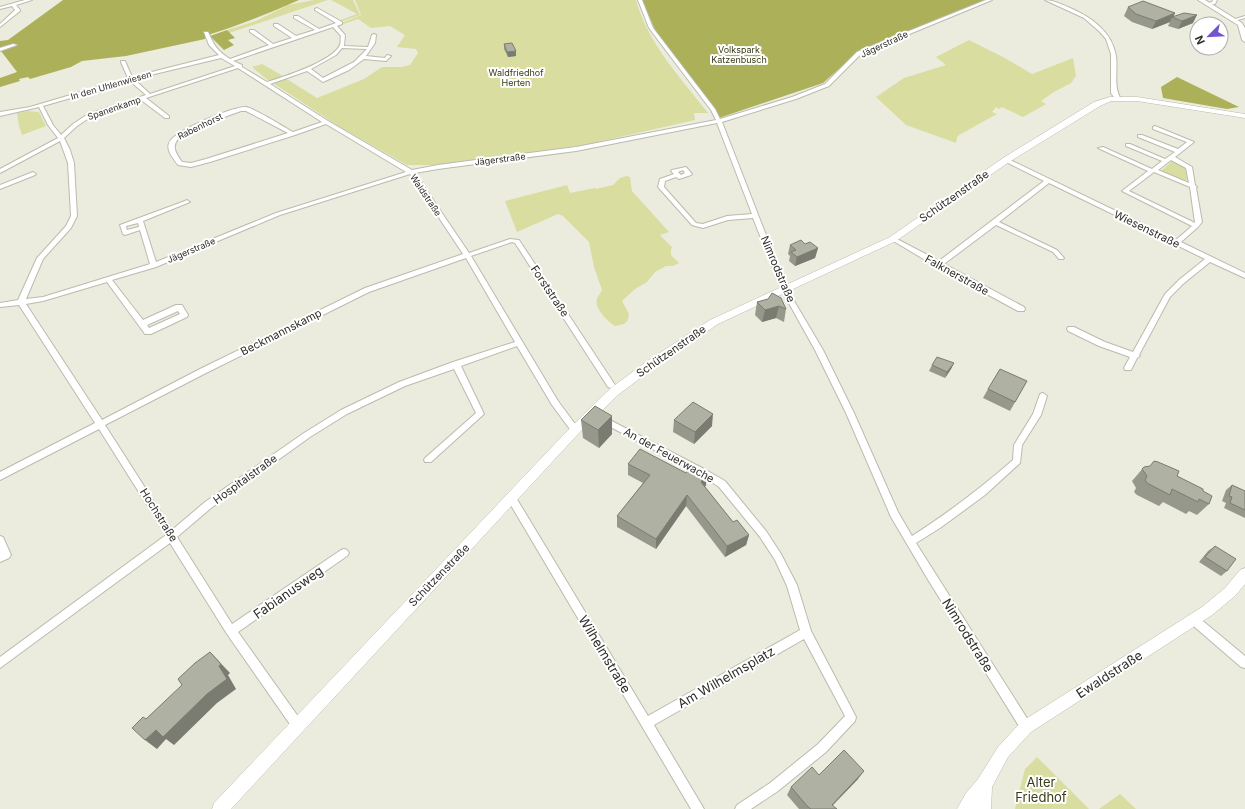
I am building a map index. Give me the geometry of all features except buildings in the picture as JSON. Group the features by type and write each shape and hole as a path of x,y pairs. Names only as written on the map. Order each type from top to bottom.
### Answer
{"main road":[{"name":"Schützenstraße","path":"220,809 393,623 592,413 616,391 693,336 733,312 857,257 893,239 1006,160 1103,101 1137,99 1245,116"},
{"name":"Ewaldstraße","path":"966,809 984,785 1003,752 1026,727 1207,611 1230,592 1245,574"},
{"name":"Ewaldstraße","path":"983,809 984,785"}],"street":[{"path":"0,8 30,0"},
{"name":"Nimrodstraße","path":"640,0 655,35 713,110 719,121 784,289 819,350 840,392 864,442 885,495 910,542 1026,727"},
{"name":"Jägerstraße","path":"0,305 43,299 154,265 278,214 411,172 438,167 576,149 719,121 794,98 827,86 859,53 990,0"},
{"path":"1047,0 1085,17 1104,34 1112,49 1114,93 1118,99"},
{"path":"1201,0 1244,27 1245,40"},
{"path":"1207,4 1213,3 1215,0"},
{"path":"0,26 18,10 13,5"},
{"path":"231,60 340,23 317,9"},
{"path":"296,17 318,30"},
{"path":"1234,20 1245,17"},
{"path":"276,25 295,38"},
{"path":"266,84 308,69 332,56 344,42 344,36 334,25"},
{"path":"252,31 273,46"},
{"name":"Waldstraße","path":"206,33 211,45 222,56 231,60 326,122 411,172 467,256 555,403 575,430"},
{"path":"308,69 324,80 341,72 362,57 370,48 374,35"},
{"path":"0,50 15,46"},
{"path":"341,47 370,48"},
{"name":"In den Uhlenwiesen","path":"0,114 40,105 131,79 222,56"},
{"path":"362,57 386,60 389,56"},
{"path":"123,62 131,79 150,96"},
{"name":"Spanenkamp","path":"0,172 61,138 75,125 90,115 240,66"},
{"path":"142,98 167,117"},
{"path":"21,302 40,258 69,227 74,216 71,163 61,138 51,125 40,105"},
{"name":"Rabenhorst","path":"293,134 247,109 240,108 177,136 172,141 171,150 180,164 184,166 216,158 293,134 326,122"},
{"path":"1155,128 1191,142 1125,191 1196,226"},
{"path":"1140,136 1178,152"},
{"path":"1128,145 1189,167 1194,187 1199,222 1176,243"},
{"path":"1101,148 1194,187"},
{"name":"Wiesenstraße","path":"1006,160 1245,276"},
{"path":"0,187 33,174"},
{"path":"678,175 662,180 661,187 694,224 703,226 727,218 756,216"},
{"path":"939,265 1048,181"},
{"path":"142,228 125,233 122,225 140,220 187,202"},
{"path":"140,220 154,265"},
{"path":"995,222 1055,251 1061,258"},
{"name":"Falknerstraße","path":"893,239 1021,309"},
{"name":"Forststraße","path":"467,256 512,240 517,242 611,386"},
{"name":"Beckmannskamp","path":"0,476 203,371 367,290 467,256"},
{"path":"1128,368 1136,356 1167,296 1181,282 1209,259"},
{"path":"108,279 148,332 184,315 179,307 142,324"},
{"name":"Hochstraße","path":"21,302 172,536 231,631 298,726"},
{"path":"1071,329 1102,344 1136,356"},
{"name":"Hospitalstraße","path":"0,663 172,536 208,505 307,435 372,398 402,384 519,343"},
{"path":"428,460 480,414 456,364"},
{"path":"910,542 937,525 988,487 1017,461 1018,445 1037,414 1043,396"},
{"name":"An der Feuerwache","path":"592,413 703,472 722,484 763,534 778,557 792,586 806,632 851,717 822,748 774,787 741,809"},
{"name":"Wilhelmstraße","path":"512,499 698,809"},
{"path":"0,540 6,555 0,558"},
{"name":"Fabianusweg","path":"231,631 344,553"},
{"path":"1194,620 1245,663"},
{"name":"Am Wilhelmsplatz","path":"647,723 806,632"}],"green space":[{"path":"63,0 299,0 252,20 205,36 205,39 126,56 82,61 71,67 30,79 28,77 19,79 20,81 0,87 0,78 17,72 1,51 2,48 0,49 0,41 8,40"},
{"path":"314,0 328,0 229,33 227,30 256,21 288,5"},
{"path":"331,0 353,0 360,15 340,22 338,21 357,14"},
{"name":"Waldfriedhof Herten","path":"355,0 636,0 641,16 657,46 666,60 708,113 694,113 695,120 584,145 436,165 407,165 340,127 273,83 285,78 317,98 364,79 382,67 402,67 410,65 418,53 416,49 397,47 405,35 390,26 371,28 358,19 338,26 339,24 361,15"},
{"name":"Volkspark Katzenbusch","path":"642,0 990,0 858,52 823,83 719,118 660,41"},
{"path":"227,30 235,38 228,40 234,45 224,50 210,36"},
{"path":"969,40 1032,74 1073,58 1076,76 1071,83 1041,101 1046,104 1023,117 1002,107 999,109 996,107 992,112 997,114 959,135 956,143 906,125 876,97 904,78 946,65 936,57"},
{"path":"262,64 283,76 269,81 252,67"},
{"path":"1177,77 1239,107 1227,109 1163,98 1161,87"},
{"path":"27,111 39,112 46,126 22,135 17,113"},
{"path":"1171,162 1185,167 1187,180 1182,181 1161,171"},
{"path":"627,176 630,177 632,191 669,232 660,235 673,248 671,249 671,255 679,263 673,266 666,266 655,272 647,282 635,289 622,301 629,314 628,320 624,324 615,326 605,318 597,306 597,299 602,290 594,267 589,242 563,216 558,214 517,232 505,201 567,185 570,193 596,189 613,185 620,178"},
{"name":"Alter Friedhof","path":"1037,757 1089,809 1015,809 1025,769"},
{"name":"Alter Friedhof","path":"1120,794 1136,809 1099,809"}]}
